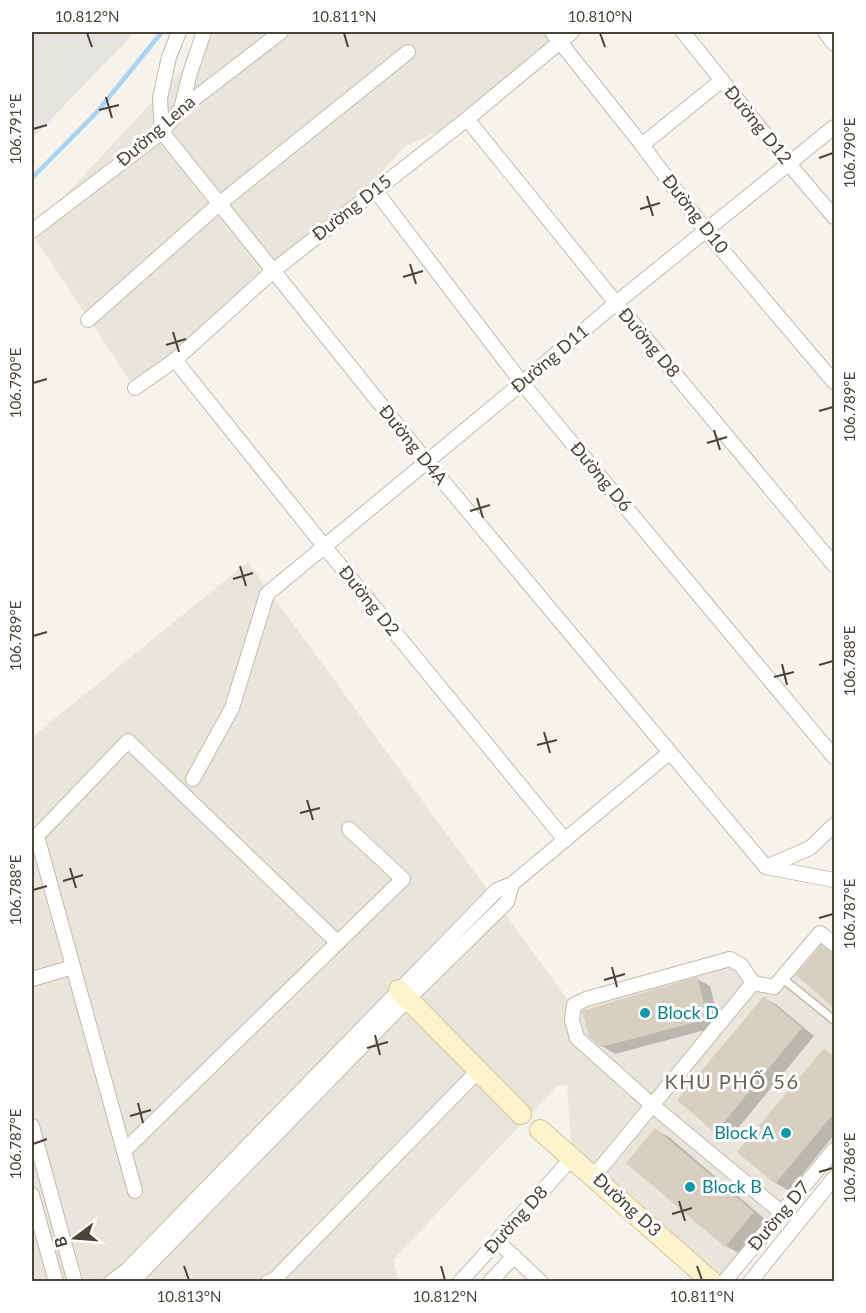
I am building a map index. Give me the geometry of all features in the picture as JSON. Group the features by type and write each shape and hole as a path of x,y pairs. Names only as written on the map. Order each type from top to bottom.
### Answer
{"street":[{"path":"162,132 160,98 169,57 178,32"},
{"path":"181,109 204,32"},
{"name":"Đường Lena","path":"32,231 162,132 181,109 281,32"},
{"name":"Đường D15","path":"135,388 175,360 273,271 467,119 556,37 572,32"},
{"name":"Đường D12","path":"683,32 834,217"},
{"path":"825,32 834,44"},
{"name":"Đường D10","path":"556,37 642,145 706,231 834,382"},
{"path":"88,320 219,204 408,52"},
{"path":"642,145 722,80"},
{"name":"Đường D8","path":"467,119 616,303 834,565"},
{"name":"Đường D11","path":"193,779 232,708 267,594 616,303 834,127"},
{"name":"Đường D4A","path":"162,132 426,461 766,867"},
{"name":"Đường D6","path":"375,190 522,383 834,757"},
{"name":"Đường D2","path":"175,360 324,546 566,840"},
{"path":"135,1191 37,836 128,741 338,942"},
{"path":"111,1281 135,1278 404,994 497,890 512,884 669,753"},
{"path":"766,867 810,848 834,825"},
{"path":"124,1151 403,879 349,829"},
{"path":"766,867 834,880"},
{"path":"782,1213 652,1105 577,1038 572,1020 574,1005 586,999 730,959 741,965 753,983 774,987 820,933 834,944"},
{"path":"32,979 73,967"},
{"path":"594,1176 753,983"},
{"path":"404,994 521,1114"},
{"path":"268,1281 274,1280 478,1071"},
{"path":"32,1126 75,1281"},
{"name":"Đường D3","path":"540,1130 712,1281"},
{"name":"Đường D7","path":"724,1281 834,1150"},
{"name":"Đường D8","path":"460,1281 572,1158"},
{"name":"Đường D7","path":"750,1281 834,1178"},
{"path":"32,1195 56,1281"},
{"path":"498,1241 541,1281"},
{"name":"Đường D8","path":"490,1281 514,1256"}],"lane":[{"path":"782,978 834,1020"}],"shaded area":[{"path":"32,32 135,32 32,139"},
{"path":"217,32 571,32 467,119 405,146 339,219 135,388 32,231"},
{"path":"248,562 568,1000 731,956 738,958 775,987 820,933 834,944 834,1150 724,1281 572,1158 567,1085 557,1086 393,1260 399,1281 32,1282 32,737"}],"building":[{"path":"821,945 834,953 834,1008 796,975"},
{"name":"Block D","path":"697,977 708,1019 601,1047 589,1037 582,1011"},
{"path":"764,996 802,1028 715,1133 677,1100"},
{"name":"Block A","path":"824,1048 834,1057 834,1113 775,1184 737,1152"},
{"name":"Block B","path":"655,1128 754,1212 725,1247 626,1163"}],"waterway":[{"path":"32,178 97,112 162,32"}],"place":[{"name":"Block D","path":"645,1013"},
{"name":"Block A","path":"786,1133"},
{"name":"Block B","path":"690,1187"}],"district":[{"name":"KHU PHỐ 56","path":"732,1082"}]}
